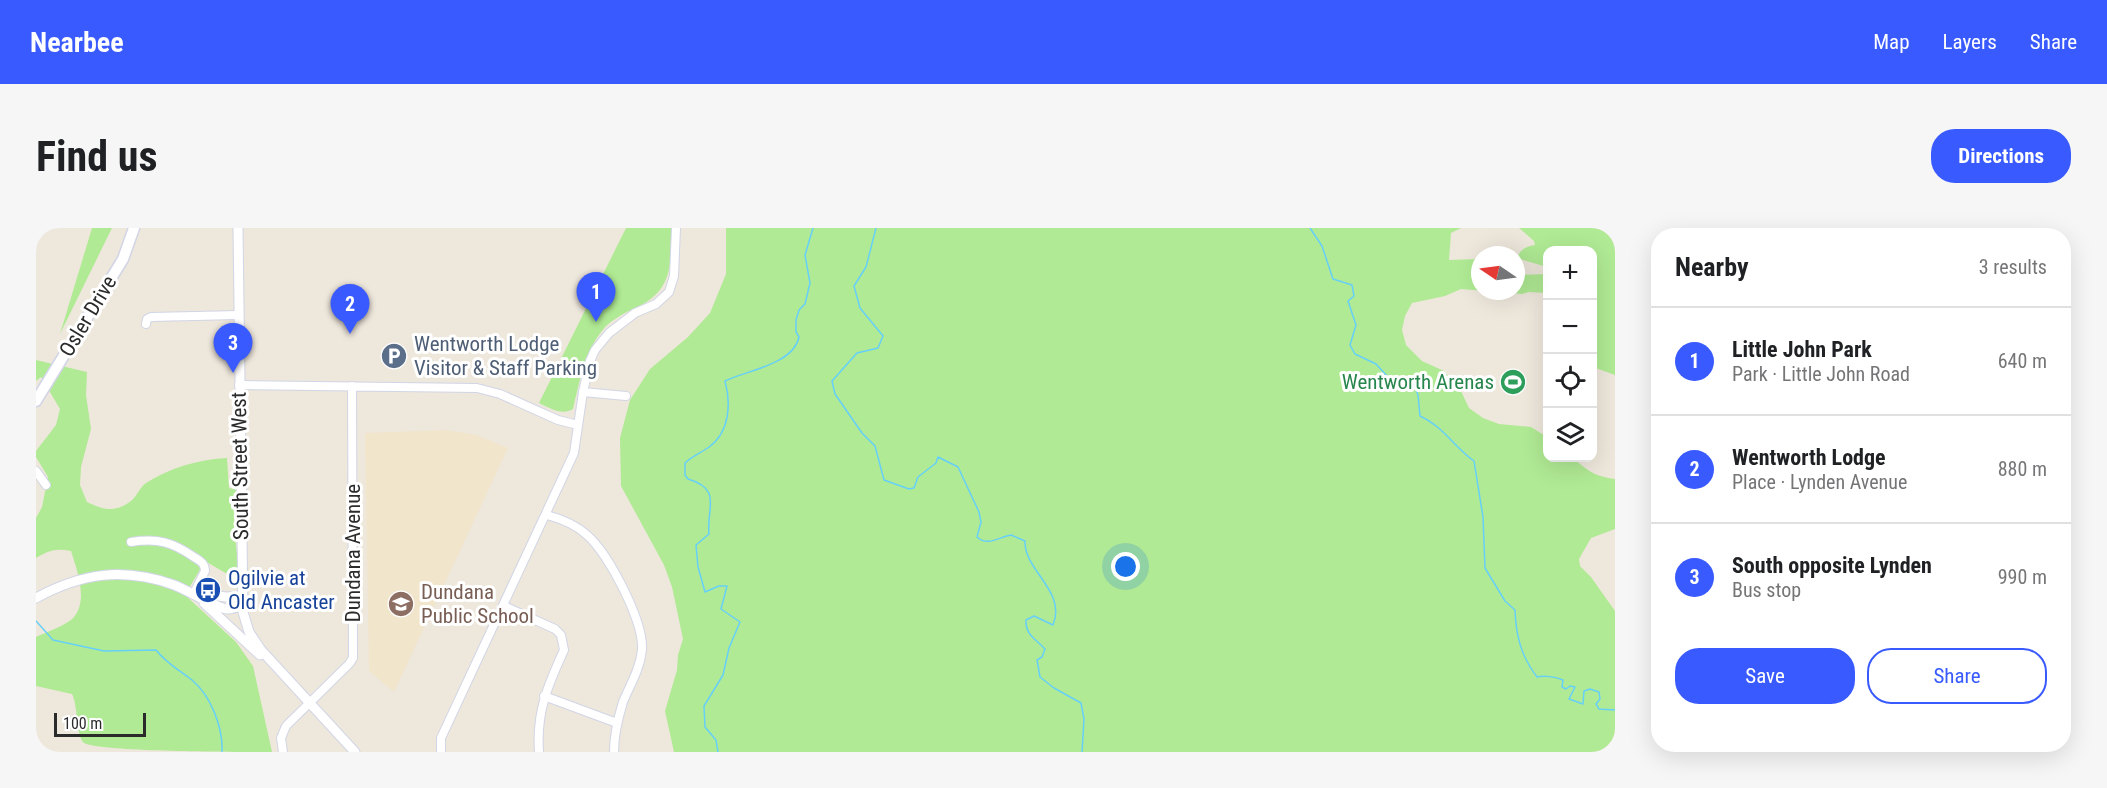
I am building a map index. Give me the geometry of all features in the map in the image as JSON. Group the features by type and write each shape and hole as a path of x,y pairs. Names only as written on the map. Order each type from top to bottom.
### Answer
{"main road":[{"name":"Osler Drive","path":"36,401 123,259 134,228"}],"street":[{"name":"South Street West","path":"238,228 241,601 249,632 275,667"},
{"path":"441,752 441,738 574,453 590,361 602,340 622,321 656,304 669,292 674,276 676,228"},
{"path":"146,324 147,319 151,317 238,315"},
{"path":"239,385 477,387 500,393 558,420 578,425"},
{"name":"Dundana Avenue","path":"283,752 281,738 286,726 349,664 352,658 354,647 352,386"},
{"path":"583,392 626,396"},
{"path":"36,471 46,484"},
{"path":"547,514 576,526 602,550 633,610 639,629 642,649 638,669 617,723 614,752"},
{"path":"131,542 165,541 175,544 202,563 205,571 194,593"},
{"path":"36,598 82,578 107,574 149,578 194,593 275,667 354,752"},
{"path":"194,593 203,592 241,601"},
{"path":"504,606 555,629 561,635 564,650 544,696 539,719 539,752"},
{"path":"544,696 617,723"}],"shaded area":[{"name":"Dundana Public School","path":"447,430 476,435 508,448 394,692 369,671 365,433"}],"green space":[{"path":"92,228 112,228 60,334"},
{"path":"626,228 671,228 670,262 665,282 652,298 613,320 598,336 584,366 573,409 565,412 552,409 539,403"},
{"path":"726,228 1461,228 1451,233 1449,260 1471,259 1471,290 1461,289 1445,296 1412,303 1405,316 1402,330 1406,345 1422,361 1444,371 1461,391 1469,408 1483,418 1499,424 1531,427 1543,434 1543,462 1578,462 1592,472 1615,479 1615,529 1591,538 1579,559 1580,566 1591,577 1615,611 1615,752 674,752 665,711 683,639 672,587 664,565 621,486 620,438 630,400 650,369 688,337 710,313 726,274"},
{"path":"1519,228 1613,228 1615,230 1615,375 1597,368 1597,246 1543,246 1543,266 1525,260 1525,248 1535,245 1534,241"},
{"path":"1543,274 1543,293 1525,293 1525,275"},
{"path":"36,360 87,372 86,395 91,429 81,467 80,485 87,502 98,507 114,509 131,501 146,483 165,473 196,462 227,458 229,488 237,490 234,528 238,563 234,578 205,561 185,595 236,642 253,666 272,752 143,750 84,743 81,740 72,694 36,686 36,637 71,620 77,613 81,596 79,577 71,551 53,550 36,558 36,518 42,507 48,477 36,457 36,451 56,425 60,409 41,377 36,381"}],"waterway":[{"path":"718,752 716,740 705,727 704,706 723,675 729,648 740,622 721,609 727,586 719,586 705,592 698,567 696,545 709,534 709,494 706,488 688,479 685,475 685,463 716,441 725,425 728,408 725,381 779,360 795,346 799,337 796,332 796,320 799,310 805,304 810,283 805,255 813,228"},
{"path":"876,228 866,267 854,286 860,308 883,336 878,348 857,353 832,381 835,394 862,433 875,446 884,480 909,489 914,488 918,477 936,463 938,457 958,467 979,512 981,522 977,537 989,541 1011,535 1025,541 1026,552 1050,591 1056,613 1053,625 1034,616 1026,620 1027,629 1045,649 1042,657 1037,660 1040,677 1081,703 1084,719 1082,752"},
{"path":"1310,228 1322,246 1333,279 1352,285 1354,296 1348,301 1356,325 1350,345 1355,354 1376,364 1388,377 1398,379 1411,377 1418,395 1420,416 1435,425 1474,461 1483,517 1485,568 1505,601 1515,610 1520,645 1537,677 1563,680 1562,687 1566,689 1570,686 1575,687 1569,699 1583,704 1584,691 1590,689 1599,692 1600,699 1596,704 1599,709 1615,710"},
{"path":"36,621 53,640 104,651 156,650 205,694 218,722 222,752"}],"place":[{"name":"Little John Park","path":"596,322"},
{"name":"Wentworth Lodge","path":"350,334"},
{"name":"Wentworth Lodge Visitor & Staff Parking","path":"394,356"},
{"name":"South opposite Lynden","path":"233,373"},
{"name":"Wentworth Arenas","path":"1513,382"},
{"name":"Ogilvie at Old Ancaster","path":"208,590"},
{"name":"Dundana Public School","path":"401,604"}]}
